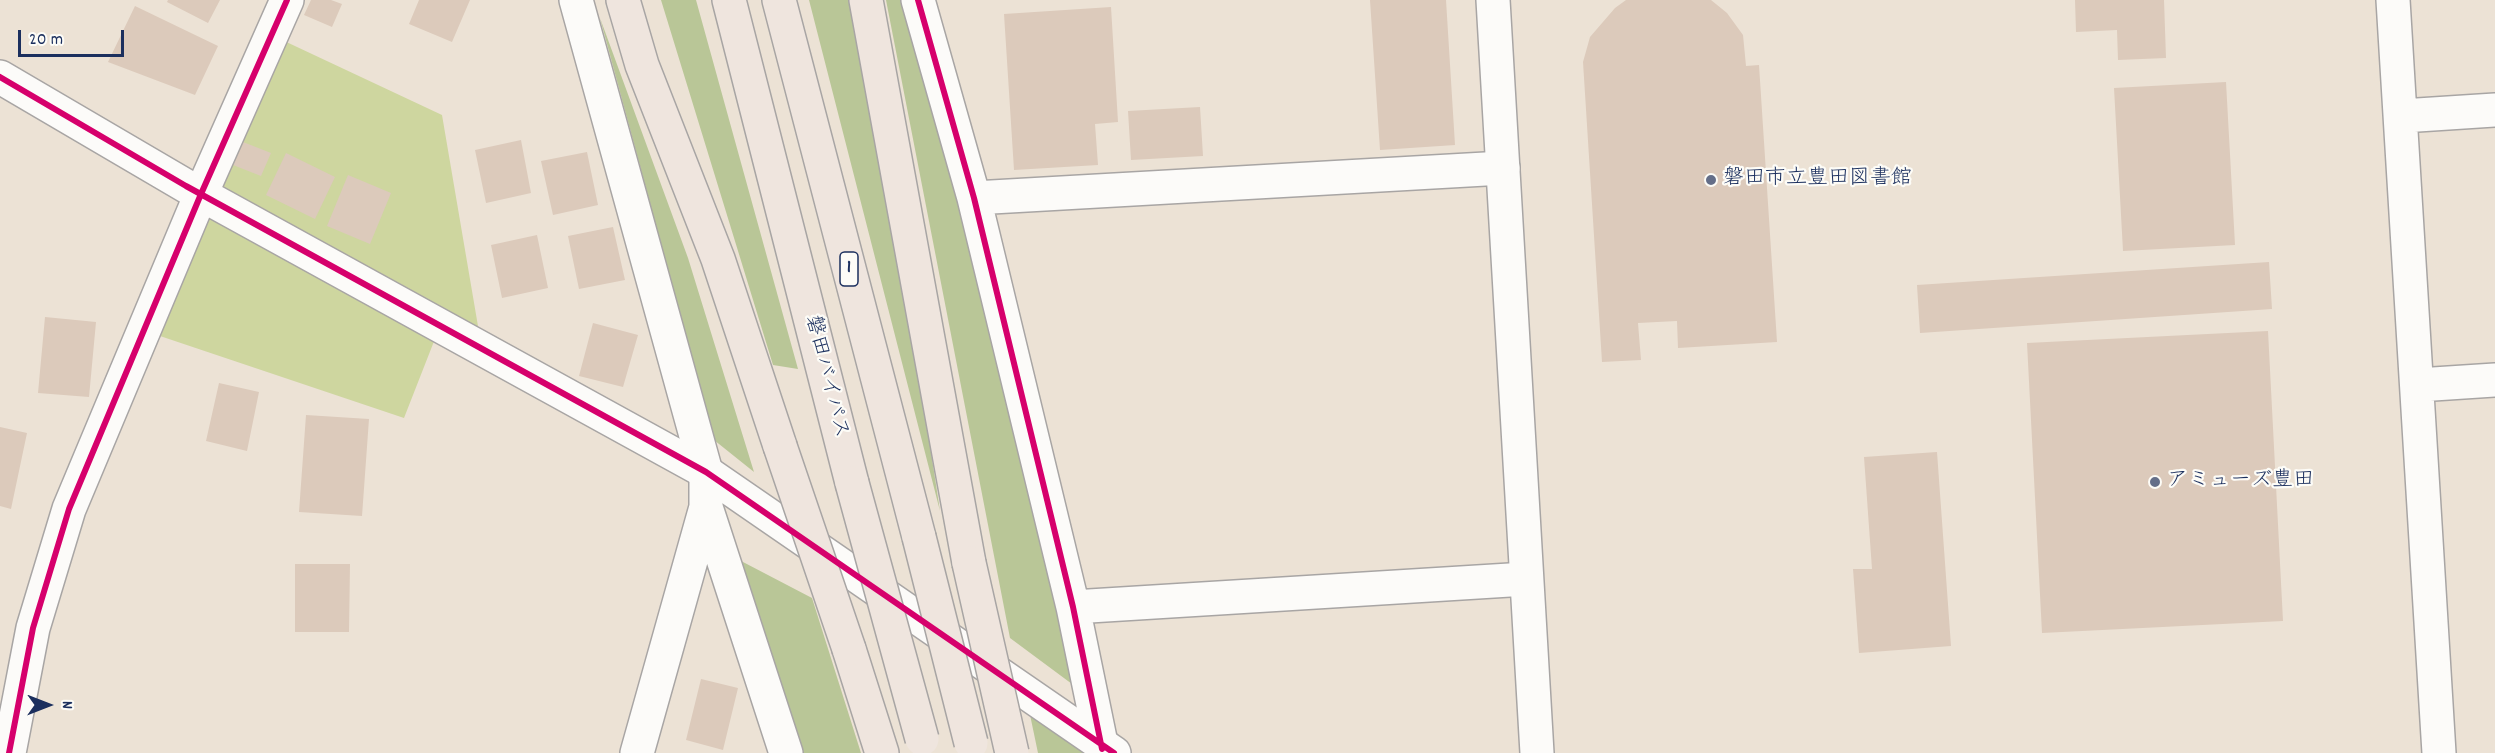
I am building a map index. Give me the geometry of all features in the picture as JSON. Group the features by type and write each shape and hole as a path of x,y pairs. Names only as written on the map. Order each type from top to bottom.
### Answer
{"highway":[{"path":"623,0 642,65 718,259 882,753"},
{"name":"磐田バイパス","path":"729,0 852,483 924,746"},
{"name":"1","path":"779,0 972,748"},
{"path":"866,0 969,563 1012,753"}],"street":[{"path":"9,753 33,628 69,509 201,194 287,0"},
{"path":"576,0 706,472 706,507 637,753"},
{"path":"918,0 974,198 1106,750"},
{"path":"1493,0 1537,753"},
{"path":"2393,0 2402,116 2439,753"},
{"path":"0,77 201,194 706,472 1106,750"},
{"path":"2402,116 2495,110"},
{"path":"974,198 1503,168"},
{"path":"2418,385 2495,380"},
{"path":"706,507 786,753"},
{"path":"1073,608 1526,579"}],"green space":[{"path":"661,0 696,0 798,369 773,365"},
{"path":"809,0 862,0 940,511"},
{"path":"886,0 916,0 1069,592 1072,684 1010,638"},
{"path":"600,18 688,258 754,472 714,440"},
{"path":"280,39 442,115 479,332 220,191"},
{"path":"210,199 440,326 404,418 157,335"},
{"path":"720,550 812,598 861,753 786,753"},
{"path":"1029,710 1103,753 1038,753"}],"building":[{"path":"168,0 220,0 208,23 167,2"},
{"path":"311,0 331,0 342,4 332,27 304,15"},
{"path":"419,0 470,0 452,42 409,24"},
{"path":"1370,0 1446,0 1455,145 1380,150"},
{"path":"1626,0 1711,0 1727,13 1743,35 1746,66 1759,65 1777,342 1678,348 1677,321 1638,323 1641,360 1602,362 1583,62 1590,37 1615,8"},
{"path":"2075,0 2164,0 2166,58 2118,60 2117,30 2076,32"},
{"path":"135,6 218,46 195,95 108,62"},
{"path":"1111,7 1118,122 1095,124 1098,165 1014,170 1004,14"},
{"path":"2226,82 2235,245 2123,251 2114,88"},
{"path":"1200,107 1203,156 1131,160 1128,111"},
{"path":"521,140 531,193 486,203 475,150"},
{"path":"243,142 271,153 261,176 233,165"},
{"path":"587,152 598,205 553,215 541,161"},
{"path":"286,153 335,177 315,219 266,195"},
{"path":"348,175 391,193 370,244 327,226"},
{"path":"613,227 625,280 579,289 568,236"},
{"path":"537,235 548,288 502,298 491,245"},
{"path":"2269,262 2272,309 1920,333 1917,285"},
{"path":"45,317 96,322 89,397 38,393"},
{"path":"593,323 638,335 623,387 579,376"},
{"name":"アミューズ豊田","path":"2268,331 2283,621 2042,633 2027,343"},
{"path":"219,383 259,392 247,451 206,441"},
{"path":"306,415 369,419 362,516 299,512"},
{"path":"0,427 27,433 11,509 0,506"},
{"path":"1937,452 1951,646 1859,653 1853,569 1872,569 1864,457"},
{"path":"295,564 350,564 349,632 295,632"},
{"path":"701,679 738,688 723,750 686,740"}],"cycle path":[{"path":"9,753 33,628 69,509 201,194 287,0"},
{"path":"918,0 974,198 1073,607 1102,749"},
{"path":"0,77 186,186 706,472 1114,753"}],"place":[{"name":"磐田市立豊田図書館","path":"1711,180"},
{"name":"アミューズ豊田","path":"2155,482"}]}
